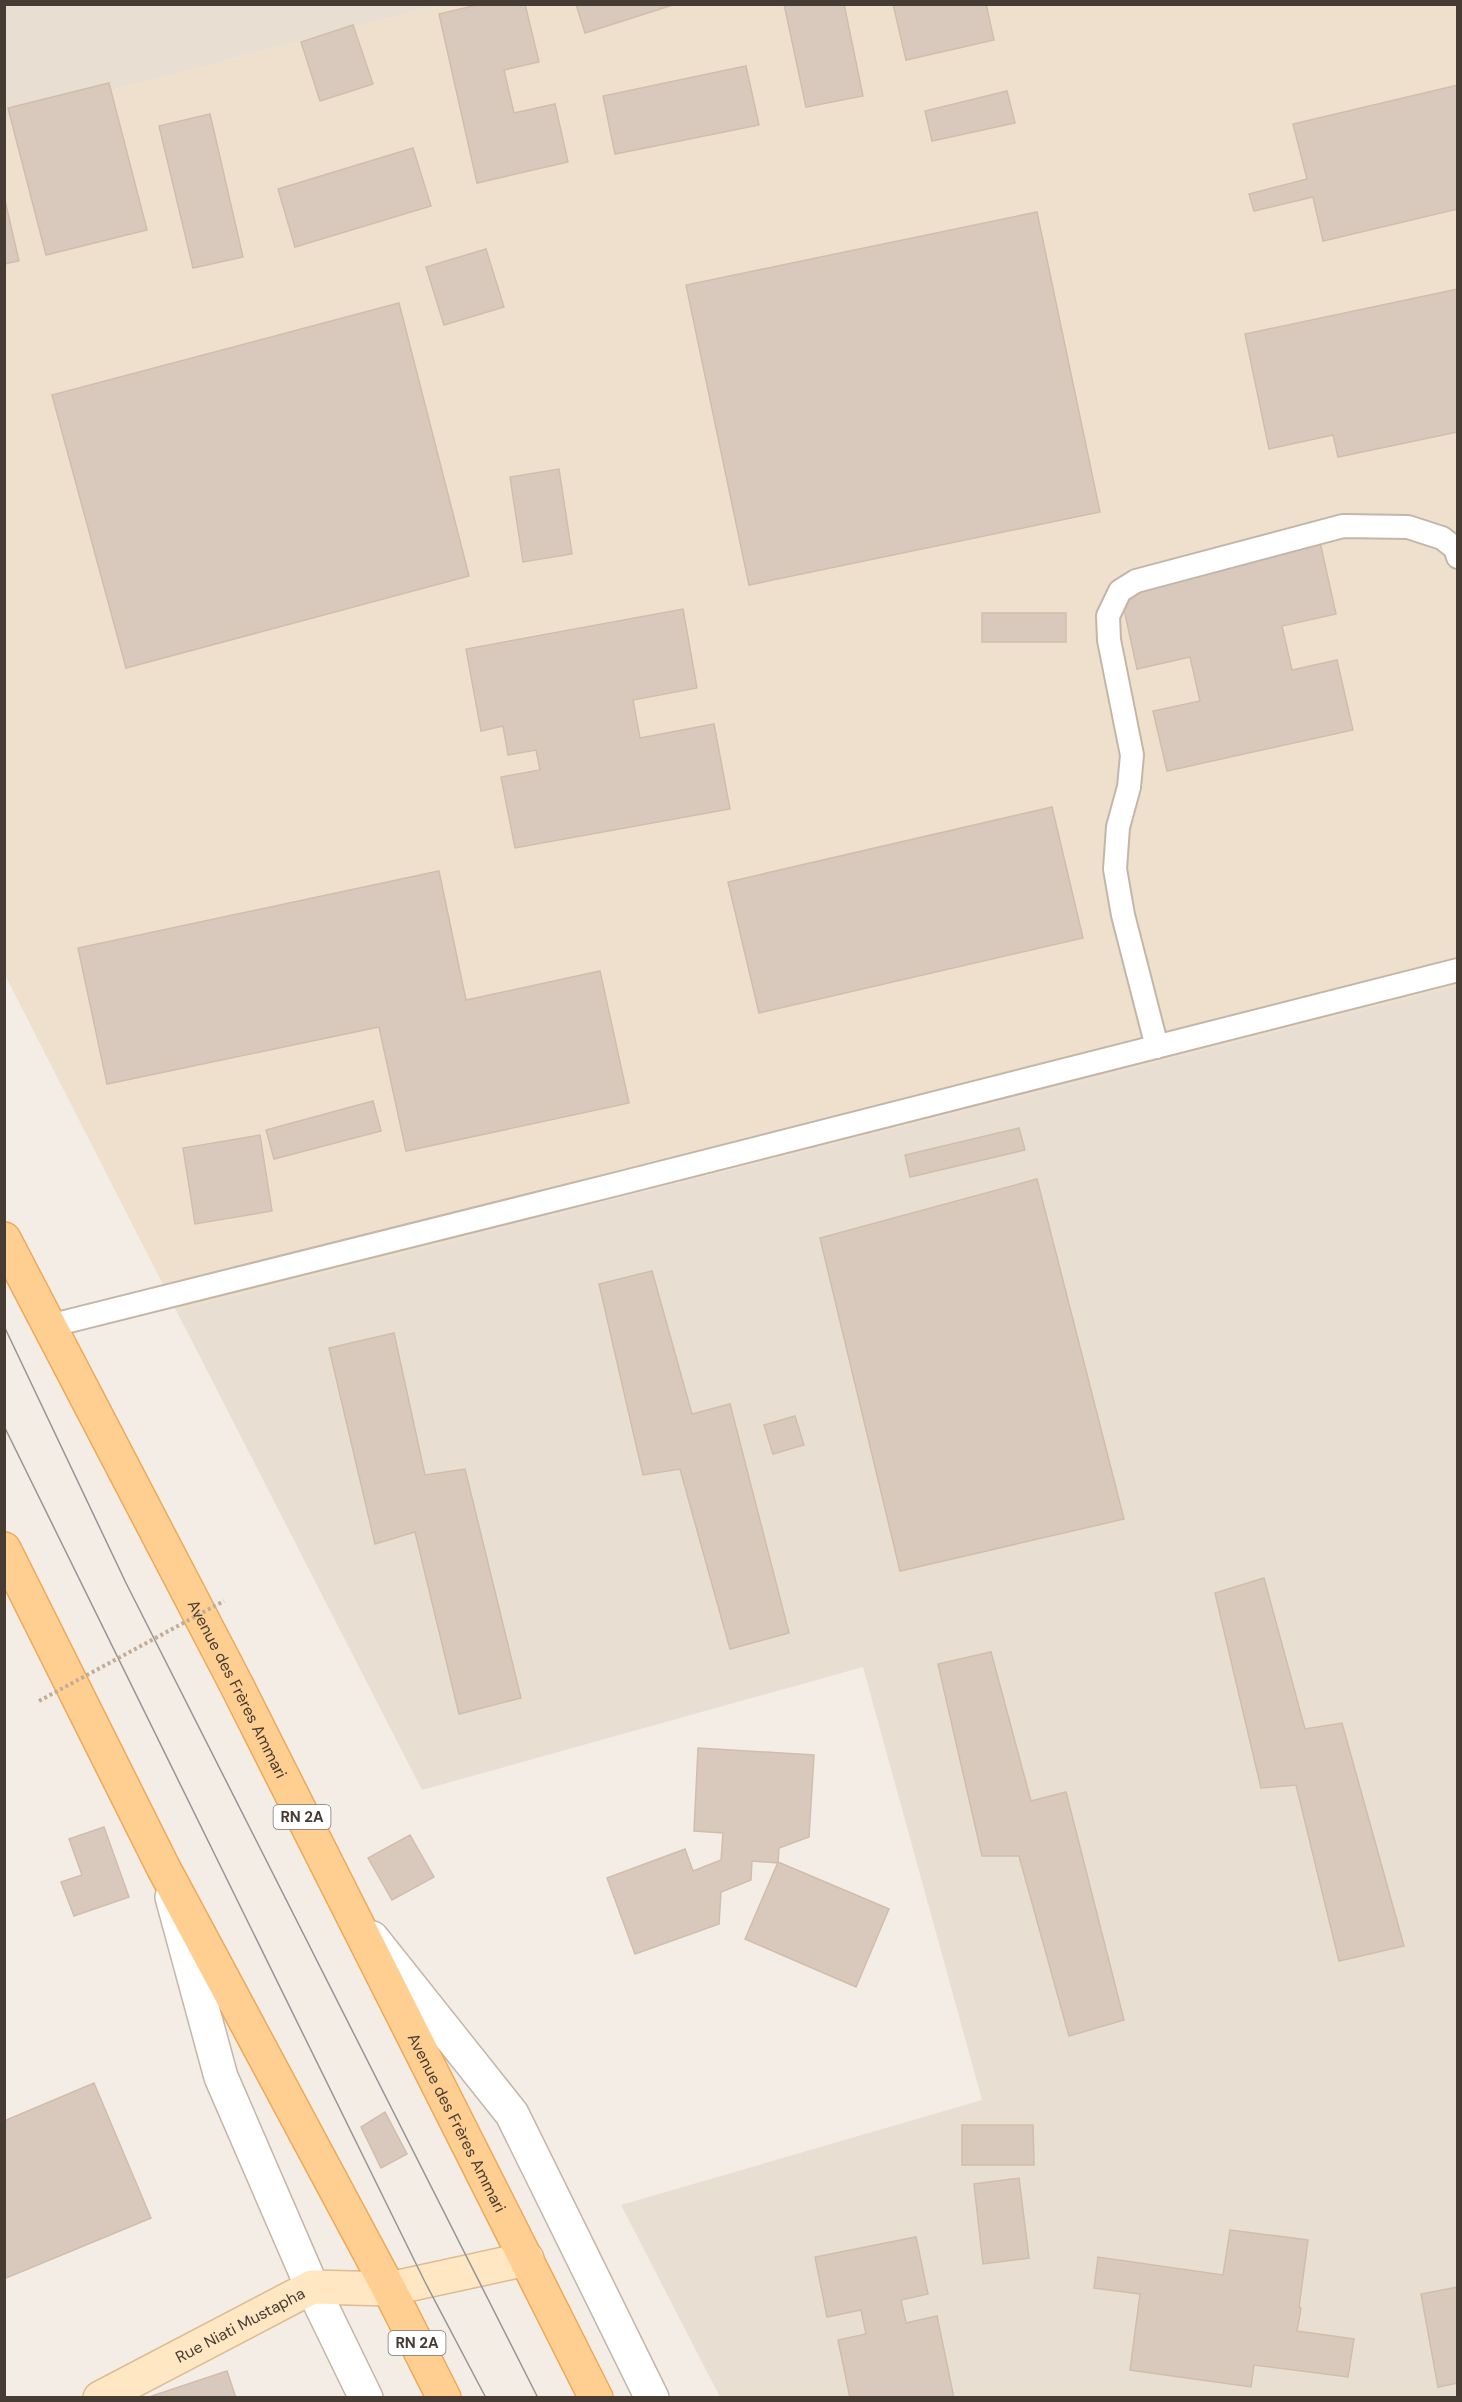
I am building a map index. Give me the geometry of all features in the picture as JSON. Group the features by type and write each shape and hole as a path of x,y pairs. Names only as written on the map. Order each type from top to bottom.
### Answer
{"main road":[{"name":"Avenue des Frères Ammari","path":"4,1239 236,1684 596,2397"},
{"name":"RN 2A","path":"4,1549 163,1867 389,2289 444,2397"},
{"name":"Rue Niati Mustapha","path":"100,2397 312,2287 389,2289 527,2259"}],"street":[{"path":"163,1867 221,2077 312,2287 366,2397"},
{"path":"348,1907 512,2114 652,2397"}],"lane":[{"path":"1157,1047 1123,915 1115,869 1118,827 1129,787 1132,755 1108,640 1108,615 1113,602 1120,591 1136,581 1343,526 1408,527 1442,538 1455,548 1458,557"},
{"path":"49,1326 1458,970"}],"path":[{"path":"39,1701 224,1601"}],"shaded area":[{"path":"5,5 438,5 5,118"},
{"path":"438,5 1457,5 1457,986 176,1310 5,975 5,118"},
{"path":"1457,986 1457,2397 720,2397 621,2205 982,2100 863,1667 422,1790 176,1310"}],"building":[{"path":"481,4 525,4 539,62 504,70 514,113 555,104 568,162 477,183 439,14"},
{"path":"576,4 676,4 585,33"},
{"path":"784,4 844,4 863,96 806,107"},
{"path":"893,4 986,4 994,40 906,60"},
{"path":"353,25 373,84 320,101 301,42"},
{"path":"746,66 759,125 615,154 603,96"},
{"path":"109,83 147,230 46,255 8,108"},
{"path":"1458,85 1458,209 1323,241 1313,197 1254,211 1249,194 1307,179 1293,124"},
{"path":"1007,91 1015,123 932,141 925,111"},
{"path":"210,114 243,257 193,268 159,126"},
{"path":"413,148 431,206 295,247 278,189"},
{"path":"4,196 19,261 4,264"},
{"path":"1037,212 1100,512 749,585 686,285"},
{"path":"486,249 504,307 444,325 426,267"},
{"path":"1458,289 1458,432 1338,457 1333,435 1269,449 1245,334"},
{"path":"399,303 469,576 126,668 52,395"},
{"path":"559,469 572,554 523,562 510,477"},
{"path":"1320,542 1336,614 1282,626 1292,670 1337,660 1353,730 1167,771 1153,711 1200,701 1190,657 1137,669 1119,586"},
{"path":"683,609 697,688 633,700 640,738 714,724 730,809 515,848 501,777 540,770 536,750 508,755 503,726 481,731 466,649"},
{"path":"982,613 1066,613 1066,642 982,642"},
{"path":"1052,807 1083,938 759,1013 728,882"},
{"path":"439,871 466,1000 600,971 629,1103 406,1151 379,1027 107,1084 78,948"},
{"path":"373,1101 381,1131 274,1159 266,1130"},
{"path":"1019,1128 1025,1150 910,1177 905,1155"},
{"path":"260,1135 272,1211 195,1224 183,1148"},
{"path":"1037,1179 1124,1519 900,1571 820,1238"},
{"path":"652,1271 692,1414 730,1404 789,1633 730,1649 680,1469 643,1475 599,1284"},
{"path":"394,1333 425,1475 465,1469 521,1698 459,1714 415,1532 375,1544 329,1348"},
{"path":"795,1416 804,1445 773,1454 764,1425"},
{"path":"1264,1578 1305,1729 1342,1723 1404,1946 1339,1961 1296,1785 1261,1788 1215,1593"},
{"path":"991,1652 1031,1801 1066,1792 1124,2020 1069,2036 1019,1856 982,1856 938,1664"},
{"path":"698,1748 814,1755 809,1837 779,1848 778,1863 752,1861 751,1880 721,1892 719,1924 635,1954 607,1878 685,1849 693,1871 721,1860 723,1833 694,1831"},
{"path":"104,1827 129,1897 74,1916 61,1882 82,1875 69,1839"},
{"path":"410,1835 434,1877 392,1900 368,1858"},
{"path":"778,1862 889,1909 856,1987 745,1939"},
{"path":"94,2083 151,2218 4,2279 4,2121"},
{"path":"385,2112 407,2154 381,2168 361,2127"},
{"path":"962,2125 1033,2125 1034,2165 962,2165"},
{"path":"1019,2178 1029,2258 983,2264 974,2184"},
{"path":"1230,2230 1308,2240 1297,2331 1354,2339 1348,2377 1254,2365 1251,2387 1130,2370 1140,2294 1094,2288 1098,2257 1223,2275"},
{"path":"916,2237 928,2294 901,2300 906,2323 937,2316 954,2398 850,2398 838,2340 866,2334 861,2310 827,2317 815,2257"},
{"path":"1458,2287 1458,2383 1438,2387 1421,2294"},
{"path":"227,2371 236,2398 153,2398 152,2396"}],"tram line":[{"path":"4,1326 126,1583 538,2398"},
{"path":"4,1426 425,2282 486,2398"}]}
